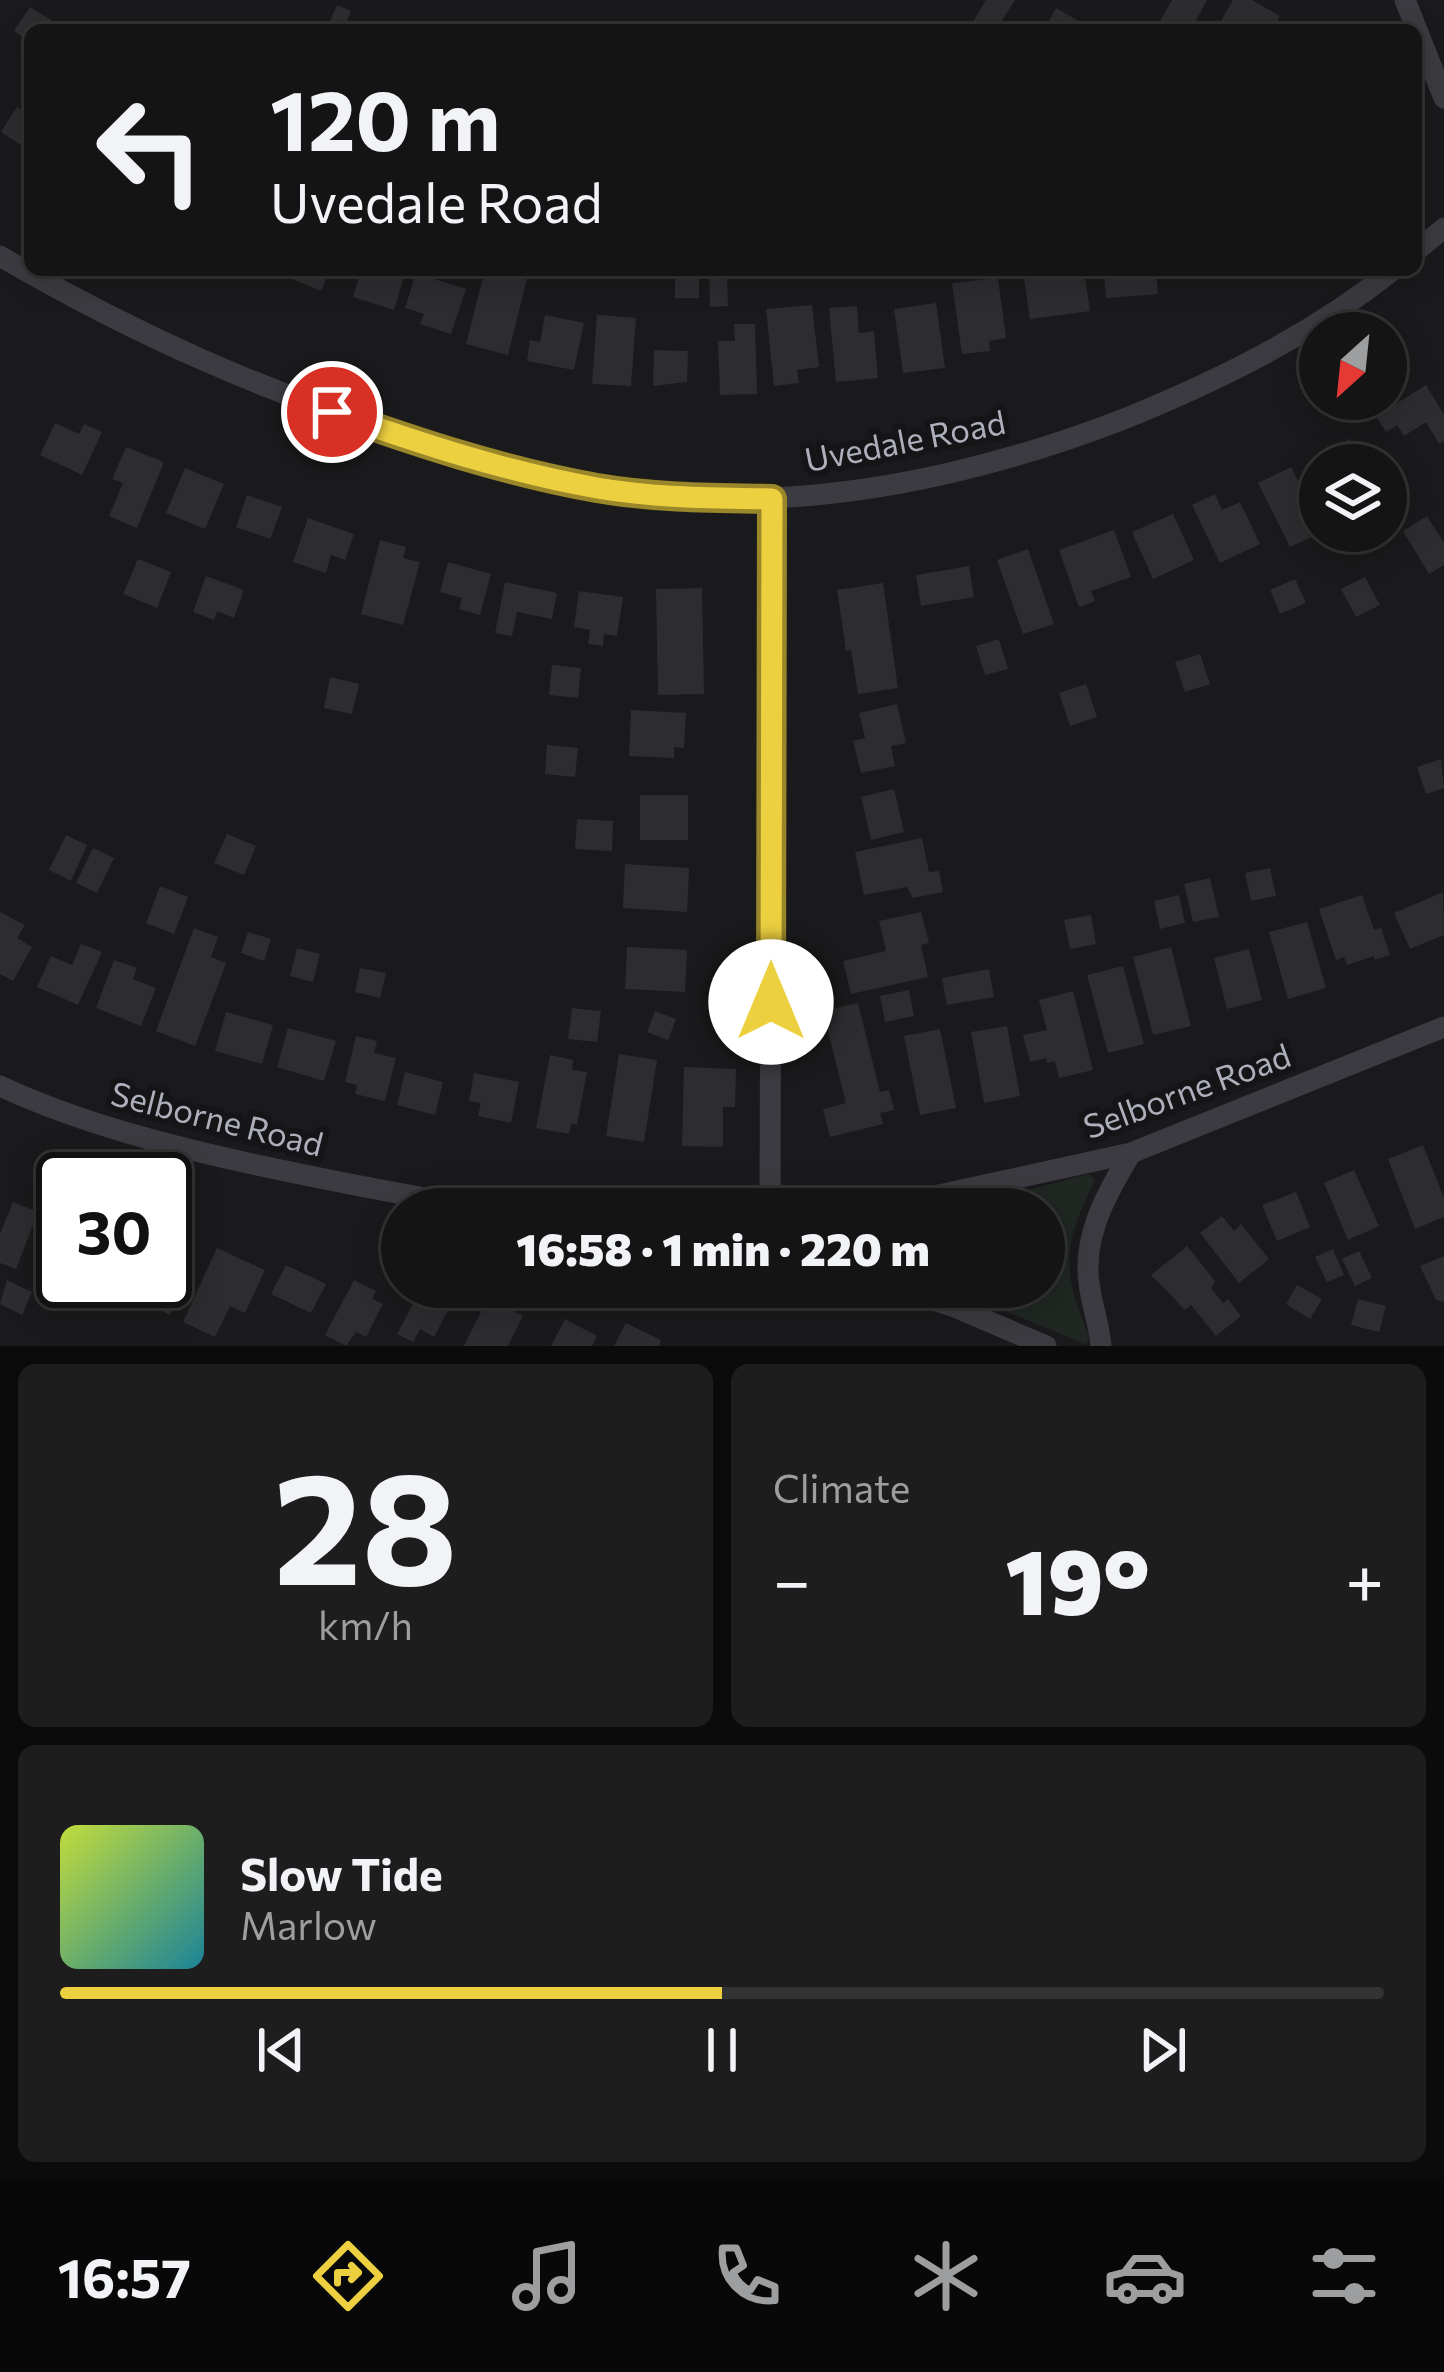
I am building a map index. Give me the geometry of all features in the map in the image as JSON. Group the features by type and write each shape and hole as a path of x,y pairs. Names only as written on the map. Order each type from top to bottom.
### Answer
{"street":[{"path":"1422,43 1444,98"},
{"path":"1440,232 1444,211"},
{"name":"Uvedale Road","path":"37,276 167,347 363,423 513,471 601,489 772,499 962,470 1074,438 1277,350 1385,276"},
{"path":"770,1188 772,499"},
{"name":"Selborne Road","path":"971,1188 1131,1153 1444,1027"},
{"name":"Selborne Road","path":"0,1086 177,1148 381,1192"},
{"path":"1101,1346 1088,1267 1101,1210 1131,1153"},
{"path":"957,1308 1046,1346"}],"shaded area":[{"path":"1089,1174 1095,1180 1077,1222 1070,1258 1074,1293 1089,1336 1087,1345 995,1308 1065,1308 1065,1188 1036,1188"}],"building":[{"path":"986,0 1015,0 1000,24 972,24"},
{"path":"1172,0 1207,0 1194,24 1158,24"},
{"path":"1233,0 1252,0 1280,16 1276,24 1221,21"},
{"path":"337,5 351,11 346,24 329,24"},
{"path":"30,7 54,22 24,24 24,38 14,31"},
{"path":"1056,8 1077,20 1075,24 1047,24"},
{"path":"17,107 24,111 24,147 1,132"},
{"path":"285,276 327,276 321,291"},
{"path":"359,276 404,276 394,310 353,297"},
{"path":"415,276 466,289 451,334 420,324 424,314 405,308"},
{"path":"483,276 528,276 508,355 466,344"},
{"path":"675,276 699,276 699,298 675,298"},
{"path":"709,276 727,276 728,306 710,307"},
{"path":"1085,276 1090,311 1030,319 1024,279"},
{"path":"1104,276 1156,276 1158,294 1106,298"},
{"path":"998,278 1006,338 989,341 990,351 962,354 952,283"},
{"path":"936,303 945,368 903,373 894,309"},
{"path":"812,305 819,367 797,370 799,383 774,386 766,309"},
{"path":"857,306 859,333 874,331 878,378 836,382 829,308"},
{"path":"545,315 584,323 574,370 527,361 530,340 540,342"},
{"path":"597,315 636,318 631,386 592,384"},
{"path":"734,324 755,324 757,394 720,395 718,341 735,341"},
{"path":"654,350 688,351 687,382 653,386"},
{"path":"1426,385 1444,415 1444,441 1439,444 1426,422 1404,436 1397,425 1386,432 1378,420 1407,420 1407,397"},
{"path":"55,423 79,434 84,424 102,432 82,475 40,455"},
{"path":"126,447 164,462 137,528 109,516 123,483 112,479"},
{"path":"1291,467 1299,483 1299,543 1290,547 1258,483"},
{"path":"185,468 224,484 205,529 166,513"},
{"path":"1215,494 1222,510 1240,502 1260,544 1220,563 1192,505"},
{"path":"247,495 282,507 270,539 236,527"},
{"path":"1173,514 1194,560 1153,579 1132,532"},
{"path":"1427,516 1444,543 1444,565 1429,574 1407,538 1407,528"},
{"path":"308,518 354,534 345,560 331,555 326,573 293,562"},
{"path":"1114,530 1131,577 1091,591 1095,601 1079,607 1059,550"},
{"path":"380,540 406,547 403,558 420,562 403,625 361,614"},
{"path":"1028,549 1054,624 1023,634 997,560"},
{"path":"138,559 171,572 157,608 123,594"},
{"path":"448,562 491,574 480,615 459,609 462,598 440,592"},
{"path":"969,566 974,597 921,606 916,575"},
{"path":"206,576 244,590 234,618 217,611 214,620 193,612"},
{"path":"1365,577 1380,605 1356,617 1341,589"},
{"path":"1295,579 1306,603 1280,614 1270,590"},
{"path":"505,582 557,593 552,619 517,612 512,636 495,633"},
{"path":"883,583 898,688 858,694 837,590"},
{"path":"702,588 704,694 658,695 656,589"},
{"path":"579,591 623,597 617,636 604,634 603,646 588,644 590,630 574,627"},
{"path":"999,639 1008,669 985,675 976,646"},
{"path":"1200,654 1210,684 1185,692 1175,662"},
{"path":"552,665 581,668 578,698 549,695"},
{"path":"330,677 359,684 352,714 324,708"},
{"path":"1086,684 1097,717 1070,726 1059,693"},
{"path":"897,704 906,743 891,746 895,766 861,773 853,741 865,738 859,713"},
{"path":"631,710 686,713 684,748 674,747 674,758 629,756"},
{"path":"547,745 578,748 575,777 545,774"},
{"path":"1441,759 1444,788 1426,794 1417,767"},
{"path":"894,789 904,832 871,840 861,797"},
{"path":"640,795 688,795 688,840 640,840"},
{"path":"577,819 613,821 612,851 575,849"},
{"path":"227,834 256,846 244,875 214,863"},
{"path":"66,835 87,845 71,881 49,870"},
{"path":"922,838 929,872 939,871 943,892 913,898 907,887 864,895 855,852"},
{"path":"93,848 114,858 97,893 76,883"},
{"path":"625,864 689,868 687,912 623,908"},
{"path":"1270,868 1276,896 1251,901 1245,873"},
{"path":"1210,878 1219,917 1193,922 1184,884"},
{"path":"160,886 188,897 174,934 146,923"},
{"path":"1443,892 1444,935 1410,949 1394,913"},
{"path":"1179,895 1185,923 1160,929 1154,901"},
{"path":"1362,895 1374,930 1381,928 1390,955 1347,965 1344,957 1336,960 1319,909"},
{"path":"0,912 25,925 17,938 32,947 13,981 0,974"},
{"path":"921,912 929,943 921,945 928,977 851,994 843,961 886,951 879,921"},
{"path":"1091,915 1096,944 1070,949 1064,920"},
{"path":"1307,922 1326,988 1288,999 1269,932"},
{"path":"194,928 218,937 211,957 226,963 195,1046 156,1031"},
{"path":"248,932 271,939 264,961 241,953"},
{"path":"81,944 102,952 78,1005 37,987 51,956 72,965"},
{"path":"627,947 687,950 685,992 625,989"},
{"path":"1171,947 1191,1026 1153,1035 1133,957"},
{"path":"297,948 320,954 313,982 290,976"},
{"path":"1249,949 1262,1000 1227,1009 1214,958"},
{"path":"114,960 137,968 133,979 156,988 141,1026 96,1008"},
{"path":"1123,966 1144,1044 1108,1053 1087,975"},
{"path":"360,968 386,973 380,998 355,992"},
{"path":"989,969 994,997 947,1005 942,978"},
{"path":"909,990 914,1016 885,1022 880,996"},
{"path":"1073,991 1093,1070 1059,1078 1055,1061 1030,1062 1023,1035 1047,1030 1039,1000"},
{"path":"858,1003 880,1092 889,1090 894,1110 880,1113 883,1124 830,1137 823,1109 846,1103 823,1011"},
{"path":"572,1008 601,1011 597,1042 568,1039"},
{"path":"655,1011 676,1019 668,1040 647,1032"},
{"path":"226,1012 273,1025 262,1064 215,1051"},
{"path":"1007,1026 1020,1096 984,1103 971,1032"},
{"path":"288,1028 336,1041 324,1081 277,1067"},
{"path":"940,1029 956,1108 920,1115 904,1036"},
{"path":"356,1036 377,1041 374,1053 396,1058 385,1101 355,1094 357,1085 345,1082"},
{"path":"619,1054 657,1060 644,1142 606,1136"},
{"path":"550,1055 573,1060 572,1070 587,1072 577,1124 571,1124 569,1134 536,1128"},
{"path":"684,1067 736,1069 735,1107 723,1107 723,1147 682,1146"},
{"path":"405,1072 443,1082 435,1115 397,1105"},
{"path":"474,1073 519,1082 511,1123 478,1116 481,1103 469,1101"},
{"path":"1423,1145 1444,1198 1444,1217 1415,1229 1388,1159"},
{"path":"1354,1170 1379,1226 1348,1240 1324,1183"},
{"path":"1296,1192 1310,1227 1277,1241 1262,1205"},
{"path":"13,1202 36,1211 16,1269 0,1263 0,1234"},
{"path":"1222,1216 1234,1231 1241,1224 1269,1259 1239,1283 1200,1233"},
{"path":"1187,1246 1215,1281 1211,1288 1241,1316 1216,1336 1191,1305 1185,1310 1151,1275"},
{"path":"217,1248 265,1270 245,1313 230,1306 215,1337 183,1322"},
{"path":"1333,1249 1344,1275 1327,1282 1315,1257"},
{"path":"1359,1251 1372,1278 1355,1286 1342,1259"},
{"path":"1444,1256 1444,1302 1436,1300 1420,1266"},
{"path":"286,1265 326,1284 311,1313 271,1294"},
{"path":"7,1280 32,1292 22,1315 0,1304"},
{"path":"354,1280 376,1291 372,1299 381,1308 366,1337 356,1332 346,1346 325,1335"},
{"path":"1297,1285 1322,1299 1310,1319 1286,1304"},
{"path":"1358,1299 1386,1306 1379,1332 1351,1325"},
{"path":"411,1308 449,1308 434,1337 420,1329 413,1342 397,1334"},
{"path":"483,1308 507,1308 523,1316 508,1346 464,1346"},
{"path":"565,1319 597,1336 592,1346 551,1346"},
{"path":"626,1323 661,1340 659,1346 614,1346"}],"route":[{"path":"332,412 513,471 601,489 772,499 771,1002"}]}
